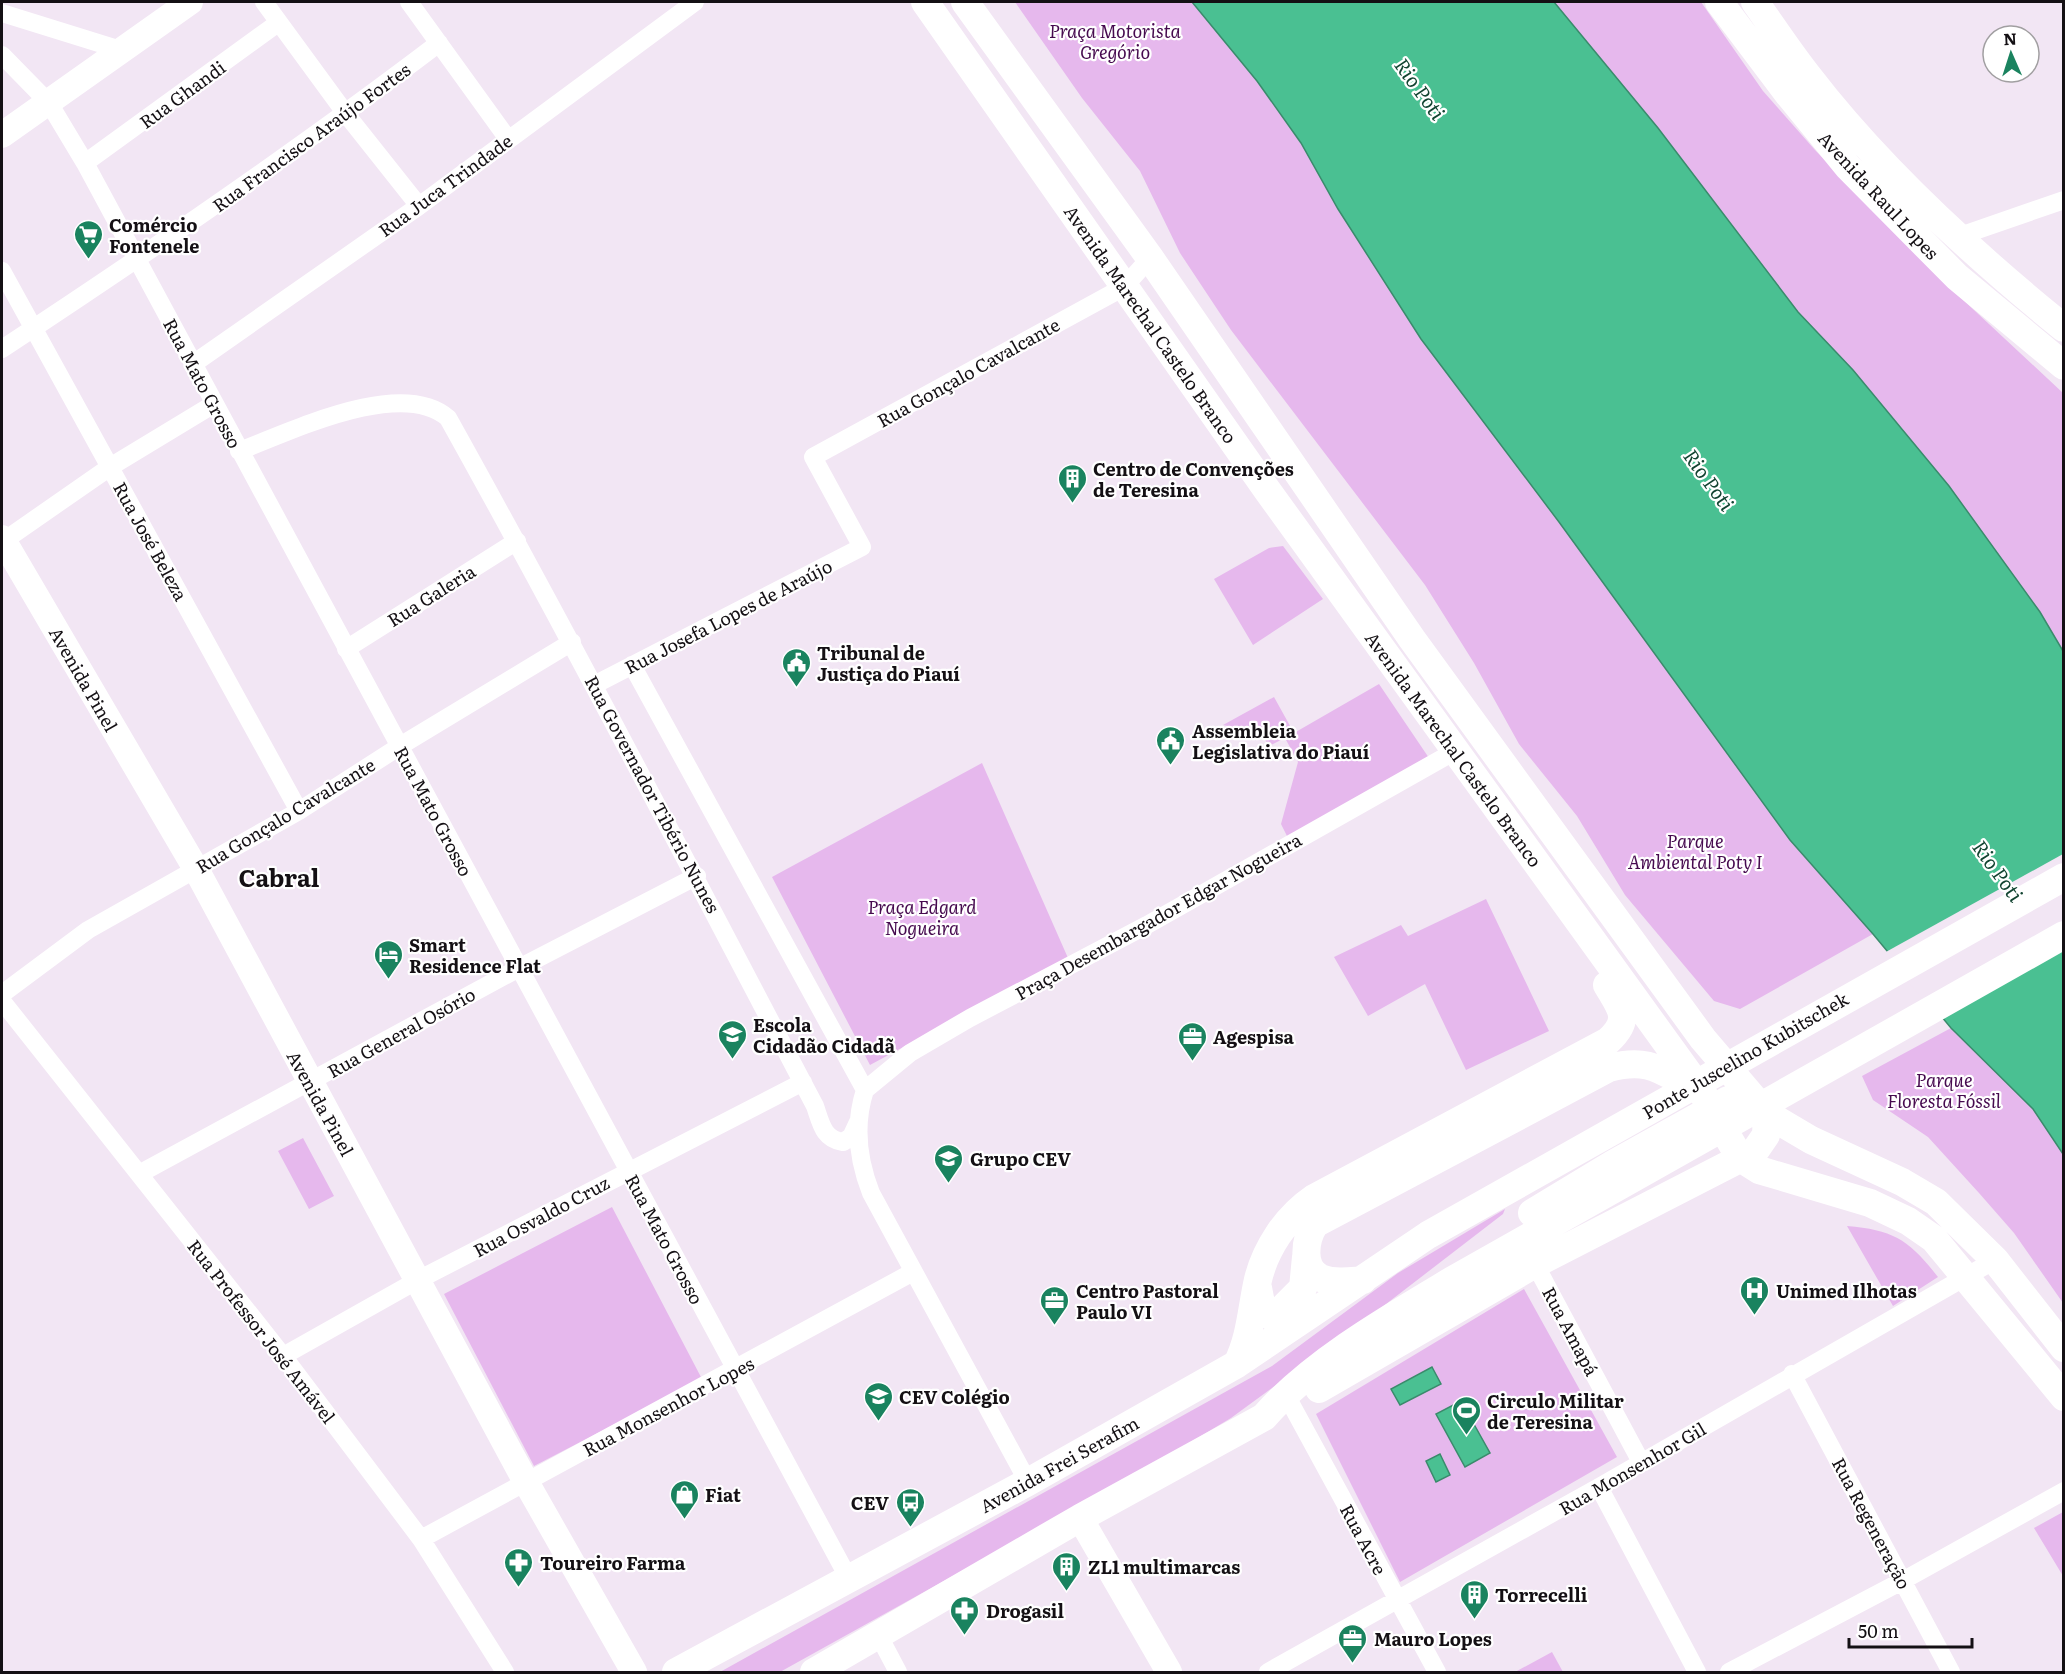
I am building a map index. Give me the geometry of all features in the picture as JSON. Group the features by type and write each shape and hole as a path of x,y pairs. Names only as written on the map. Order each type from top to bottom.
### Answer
{"main road":[{"name":"Avenida Marechal Castelo Branco","path":"925,2 1368,630 1457,750 1570,912 1702,1092 1740,1158"},
{"name":"Avenida Marechal Castelo Branco","path":"965,2 1150,258 1412,639 1703,1039 1767,1114 1811,1140 1902,1182 1936,1202 1995,1260 2064,1348"},
{"name":"Avenida Raul Lopes","path":"1719,2 1789,95 1848,167 1957,277 2064,366"},
{"name":"Avenida Raul Lopes","path":"1755,2 1808,76 1880,160 2007,282 2064,328"},
{"path":"1368,630 1393,612"},
{"path":"1388,658 1412,639"},
{"name":"Ponte Juscelino Kubitschek","path":"1428,1235 2064,877"},
{"path":"1260,1275 1262,1310 1267,1317 1280,1312 1303,1288 1309,1233 1315,1224 1573,1074 1622,1027 1623,1018 1570,912"},
{"name":"Ponte Juscelino Kubitschek","path":"1448,1274 1613,1164 2064,915"},
{"path":"1264,1417 1286,1391 1396,1314 1448,1274 2064,935"},
{"path":"1237,1364 1251,1329 1260,1275 1287,1221 1314,1198 1573,1074 1646,1063 1702,1092"},
{"path":"814,1672 1080,1518 1291,1404 1535,1264 1755,1151 1764,1140 1767,1114"},
{"path":"1740,1158 1759,1170 1870,1203 1908,1221 1934,1239 1967,1276 2064,1397"},
{"name":"Avenida Frei Serafim","path":"676,1672 1028,1482 1237,1364 1428,1235"},
{"path":"1306,1257 1310,1269 1320,1278 1340,1282 1363,1280"},
{"path":"1260,1275 1303,1288 1328,1291 1363,1280"}],"street":[{"path":"2,135 190,2"},
{"path":"264,2 346,114 419,206"},
{"path":"409,2 508,139"},
{"name":"Rua Juca Trindade","path":"193,364 419,206 695,2"},
{"path":"2,13 121,50"},
{"name":"Rua Ghandi","path":"84,163 279,23"},
{"name":"Rua Francisco Araújo Fortes","path":"2,348 137,261 346,114 439,43"},
{"name":"Rua Mato Grosso","path":"2,55 49,103 84,163 734,1370 849,1579"},
{"path":"1960,236 2064,200"},
{"name":"Rua Gonçalo Cavalcante","path":"862,548 813,459 1124,287 1150,258"},
{"name":"Rua José Beleza","path":"2,271 299,811"},
{"path":"2,540 110,467 214,404"},
{"name":"Rua Governador Tibério Nunes","path":"240,451 355,409 391,404 413,405 438,409 448,418 572,642 697,876 815,1106 825,1133 834,1141 843,1142 851,1137 858,1122"},
{"name":"Avenida Pinel","path":"2,540 196,869 526,1482 634,1672"},
{"name":"Rua Galeria","path":"346,649 516,541"},
{"name":"Rua Josefa Lopes de Araújo","path":"594,685 862,548"},
{"name":"Rua Gonçalo Cavalcante","path":"2,994 88,930 299,811 400,746 572,642"},
{"path":"632,665 865,1090 858,1122 866,1179 1028,1482"},
{"name":"Praça Desembargador Edgar Nogueira","path":"865,1090 910,1053 970,1018 1148,925 1457,750"},
{"name":"Rua General Osório","path":"139,1174 519,968 697,876"},
{"name":"Rua Professor José Amável","path":"2,1001 283,1356 421,1539 505,1672"},
{"name":"Rua Osvaldo Cruz","path":"283,1356 418,1280 803,1082"},
{"name":"Rua Monsenhor Gil","path":"1268,1672 1397,1602 1792,1374 1995,1260"},
{"name":"Rua Amapá","path":"1535,1264 1641,1462"},
{"name":"Rua Monsenhor Lopes","path":"421,1539 914,1272"},
{"name":"Rua Regeneração","path":"1792,1374 1904,1580 1951,1672"},
{"name":"Rua Acre","path":"1291,1404 1437,1672"},
{"path":"1599,1487 1697,1672"},
{"path":"1729,1672 1904,1580 2064,1491"},
{"path":"1080,1518 1169,1672"},
{"path":"879,1636 898,1672"}],"green space":[{"name":"Parque Ambiental Poty I","path":"1015,2 1192,2 1257,81 1301,143 1338,209 1421,339 1559,522 1790,840 1873,934 1740,1009 1714,1001 1625,895 1577,816 1519,744 1474,663 1425,585 1231,330 1180,253 1140,171 1082,98"},
{"path":"1554,2 1701,2 1763,91 1815,150 1945,283 2063,393 2063,651 2040,612 1902,428 1798,312 1658,128"},
{"path":"1283,546 1323,599 1253,645 1214,579 1269,548"},
{"path":"1379,684 1429,758 1288,838 1281,824 1298,762 1285,738 1269,746 1261,733 1223,725 1274,697 1294,733"},
{"name":"Praça Edgard Nogueira","path":"982,763 1068,958 870,1065 772,877"},
{"path":"1486,899 1549,1031 1466,1070 1425,984 1368,1016 1334,957 1401,925 1408,936"},
{"name":"Parque Floresta Fóssil","path":"1951,1028 2033,1109 2063,1154 2063,1303 2014,1233 1979,1193 1928,1137 1873,1100 1862,1076"},
{"path":"303,1138 334,1196 309,1209 278,1151"},
{"path":"612,1207 702,1379 534,1466 444,1294"},
{"path":"1505,1209 1503,1214 1364,1321 1231,1418 1154,1464 780,1672 720,1672 1272,1366 1398,1273"},
{"path":"1847,1226 1877,1230 1899,1239 1918,1254 1938,1277 1893,1306"},
{"name":"Circulo Militar de Teresina","path":"1524,1289 1617,1457 1400,1582 1316,1414"},
{"path":"2063,1512 2063,1576 2034,1528"},
{"path":"1552,1652 1563,1672 1515,1672"}],"water":[{"name":"Rio Poti","path":"1192,2 1554,2 1658,128 1798,312 1853,370 1949,486 2040,612 2063,651 2063,1154 2033,1109 1951,1028 1873,934 1790,840 1559,522 1421,339 1338,209 1301,143 1257,81"},
{"path":"1432,1367 1441,1384 1400,1405 1391,1389"},
{"path":"1461,1401 1490,1453 1465,1467 1436,1414"},
{"path":"1440,1454 1450,1475 1436,1482 1426,1461"}],"pier":[{"path":"2063,854 2063,950 1940,1020 1884,953"}],"place":[{"name":"Comércio Fontenele","path":"88,260"},
{"name":"Centro de Convenções de Teresina","path":"1072,504"},
{"name":"Tribunal de Justiça do Piauí","path":"796,688"},
{"name":"Assembleia Legislativa do Piauí","path":"1171,766"},
{"name":"Smart Residence Flat","path":"388,980"},
{"name":"Escola Cidadão Cidadã","path":"732,1060"},
{"name":"Agespisa","path":"1192,1062"},
{"name":"Grupo CEV","path":"949,1184"},
{"name":"Unimed Ilhotas","path":"1755,1316"},
{"name":"Centro Pastoral Paulo VI","path":"1055,1326"},
{"name":"CEV Colégio","path":"878,1422"},
{"name":"Circulo Militar de Teresina","path":"1466,1436"},
{"name":"Fiat","path":"684,1520"},
{"name":"CEV","path":"910,1528"},
{"name":"Toureiro Farma","path":"519,1588"},
{"name":"ZL1 multimarcas","path":"1067,1592"},
{"name":"Torrecelli","path":"1474,1620"},
{"name":"Drogasil","path":"965,1636"},
{"name":"Mauro Lopes","path":"1353,1664"}],"district":[{"name":"Cabral","path":"279,876"}],"park label":[{"name":"Praça Motorista Gregório","path":"1115,40"}]}
